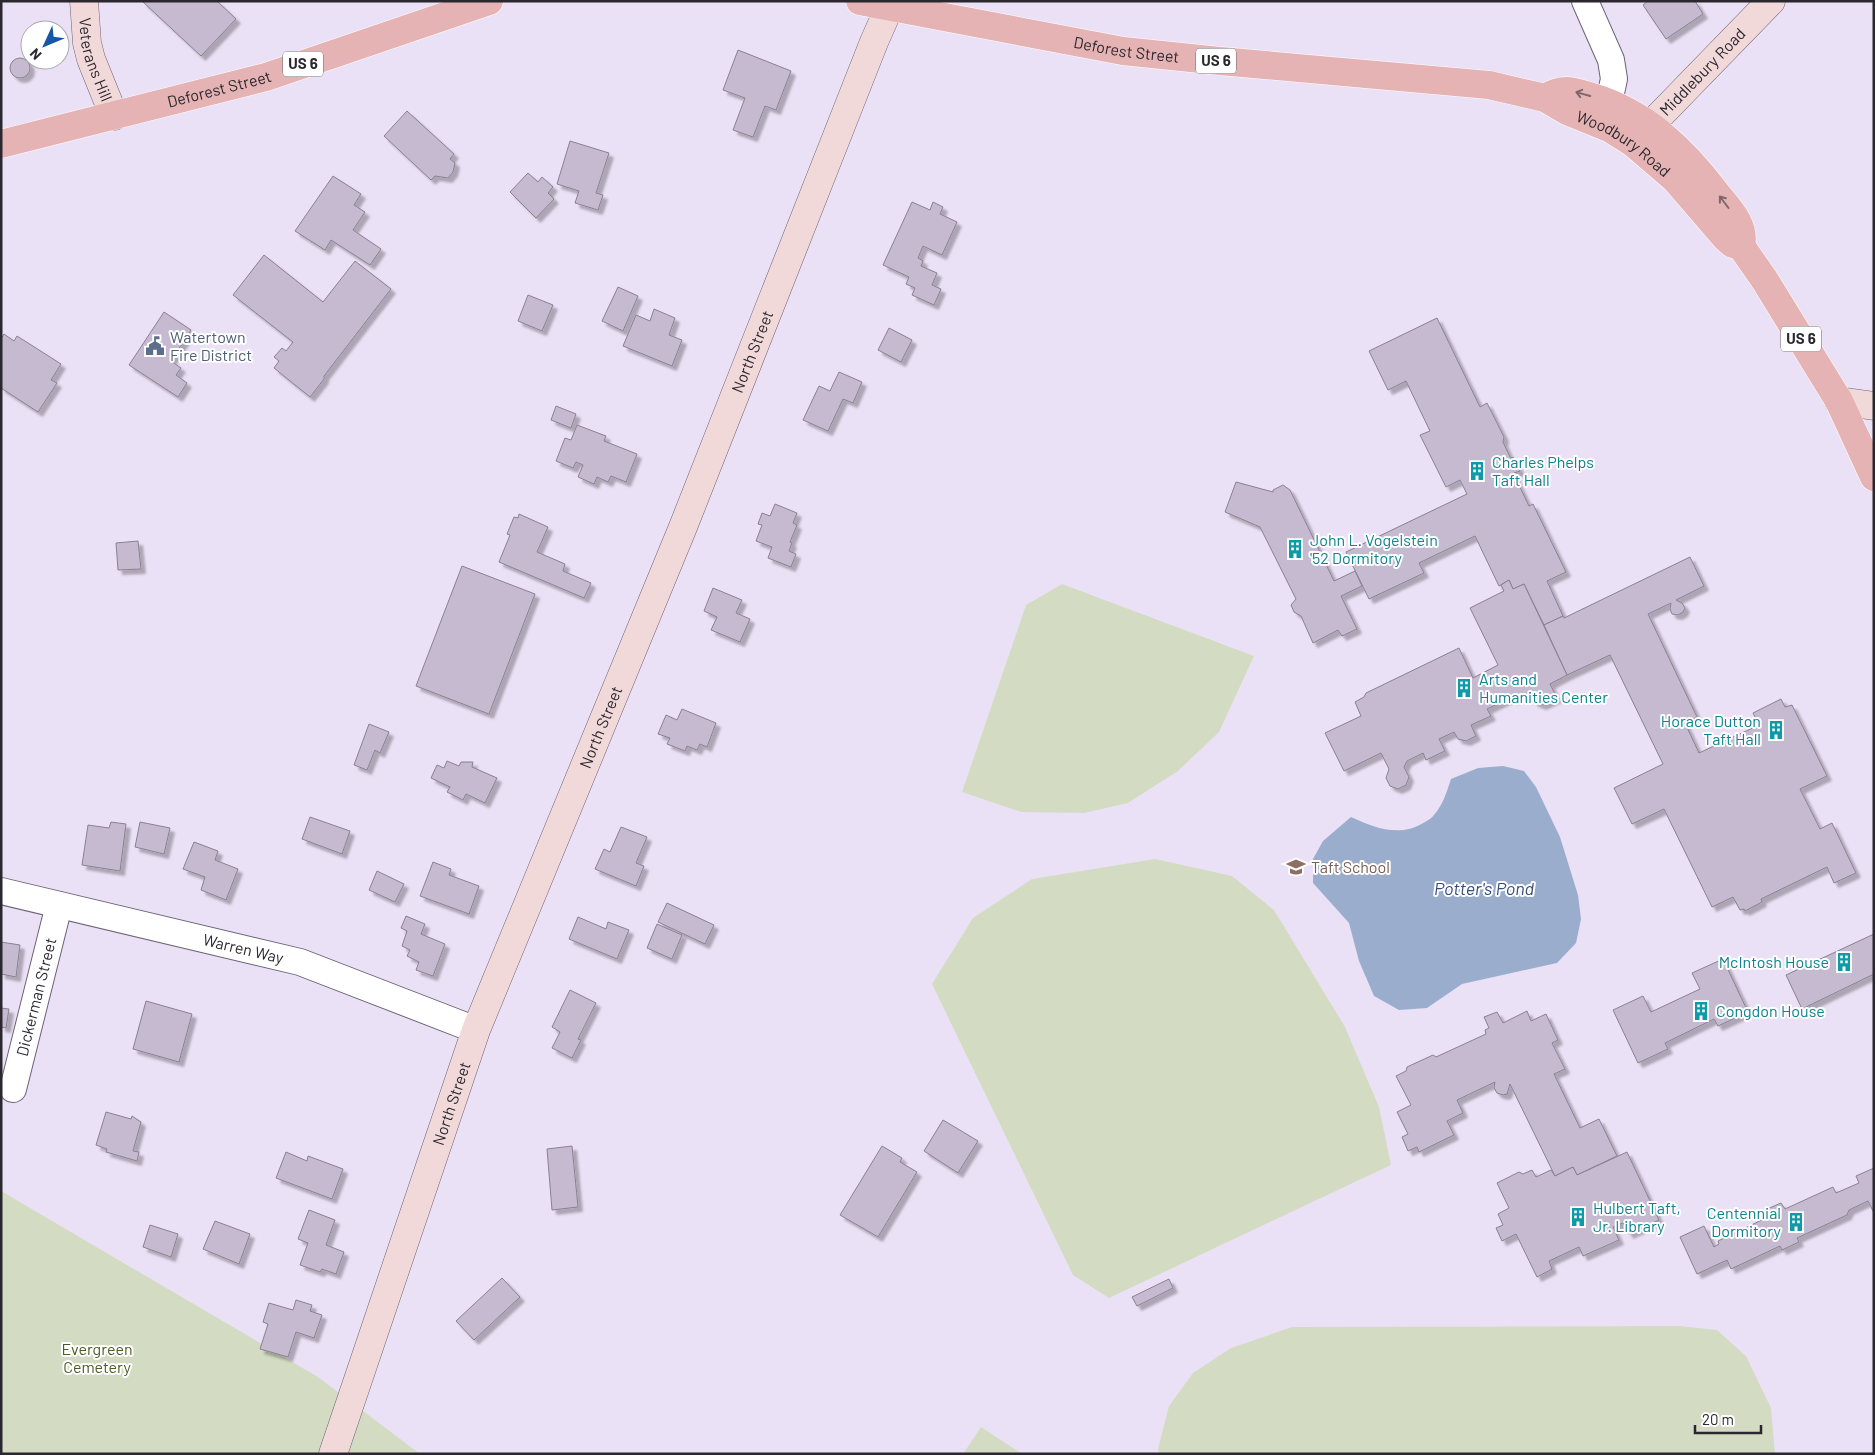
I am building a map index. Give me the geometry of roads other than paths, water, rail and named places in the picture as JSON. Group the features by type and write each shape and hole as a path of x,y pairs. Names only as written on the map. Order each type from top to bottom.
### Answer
{"main road":[{"name":"Deforest Street","path":"1,144 266,77 489,1"},
{"name":"Deforest Street","path":"860,1 1123,51 1489,85 1545,98"},
{"name":"Woodbury Road","path":"1642,134 1608,128 1567,111 1545,98 1557,91 1567,90 1609,102 1631,112 1642,134 1676,180 1726,238 1733,244 1741,246 1764,279 1840,401 1874,477"}],"street":[{"name":"Veterans Hill","path":"84,1 87,44 91,59 114,116"},
{"name":"Woodbury Road","path":"1585,1 1611,60 1614,79 1609,102"},
{"name":"Middlebury Road","path":"1642,134 1771,1"},
{"name":"North Street","path":"333,1454 476,1030 684,527 889,8"},
{"path":"1840,401 1874,406"},
{"name":"Warren Way","path":"1,891 300,962 476,1030"},
{"name":"Dickerman Street","path":"13,1089 59,905"}],"water":[{"name":"Potter's Pond","path":"1503,766 1524,771 1536,787 1560,837 1578,895 1581,919 1576,943 1557,963 1462,984 1427,1008 1399,1010 1374,996 1359,961 1349,923 1313,883 1313,859 1323,841 1351,817 1369,825 1388,830 1406,830 1416,827 1431,818 1440,807 1451,779 1478,768"}],"place":[{"name":"Watertown Fire District","path":"155,346"},
{"name":"Charles Phelps Taft Hall","path":"1477,471"},
{"name":"John L. Vogelstein '52 Dormitory","path":"1295,549"},
{"name":"Arts and Humanities Center","path":"1464,688"},
{"name":"Horace Dutton Taft Hall","path":"1776,730"},
{"name":"Taft School","path":"1296,867"},
{"name":"McIntosh House","path":"1844,962"},
{"name":"Congdon House","path":"1701,1011"},
{"name":"Hulbert Taft, Jr. Library","path":"1578,1217"},
{"name":"Centennial Dormitory","path":"1796,1222"}],"park label":[{"name":"Evergreen Cemetery","path":"97,1358"}]}
